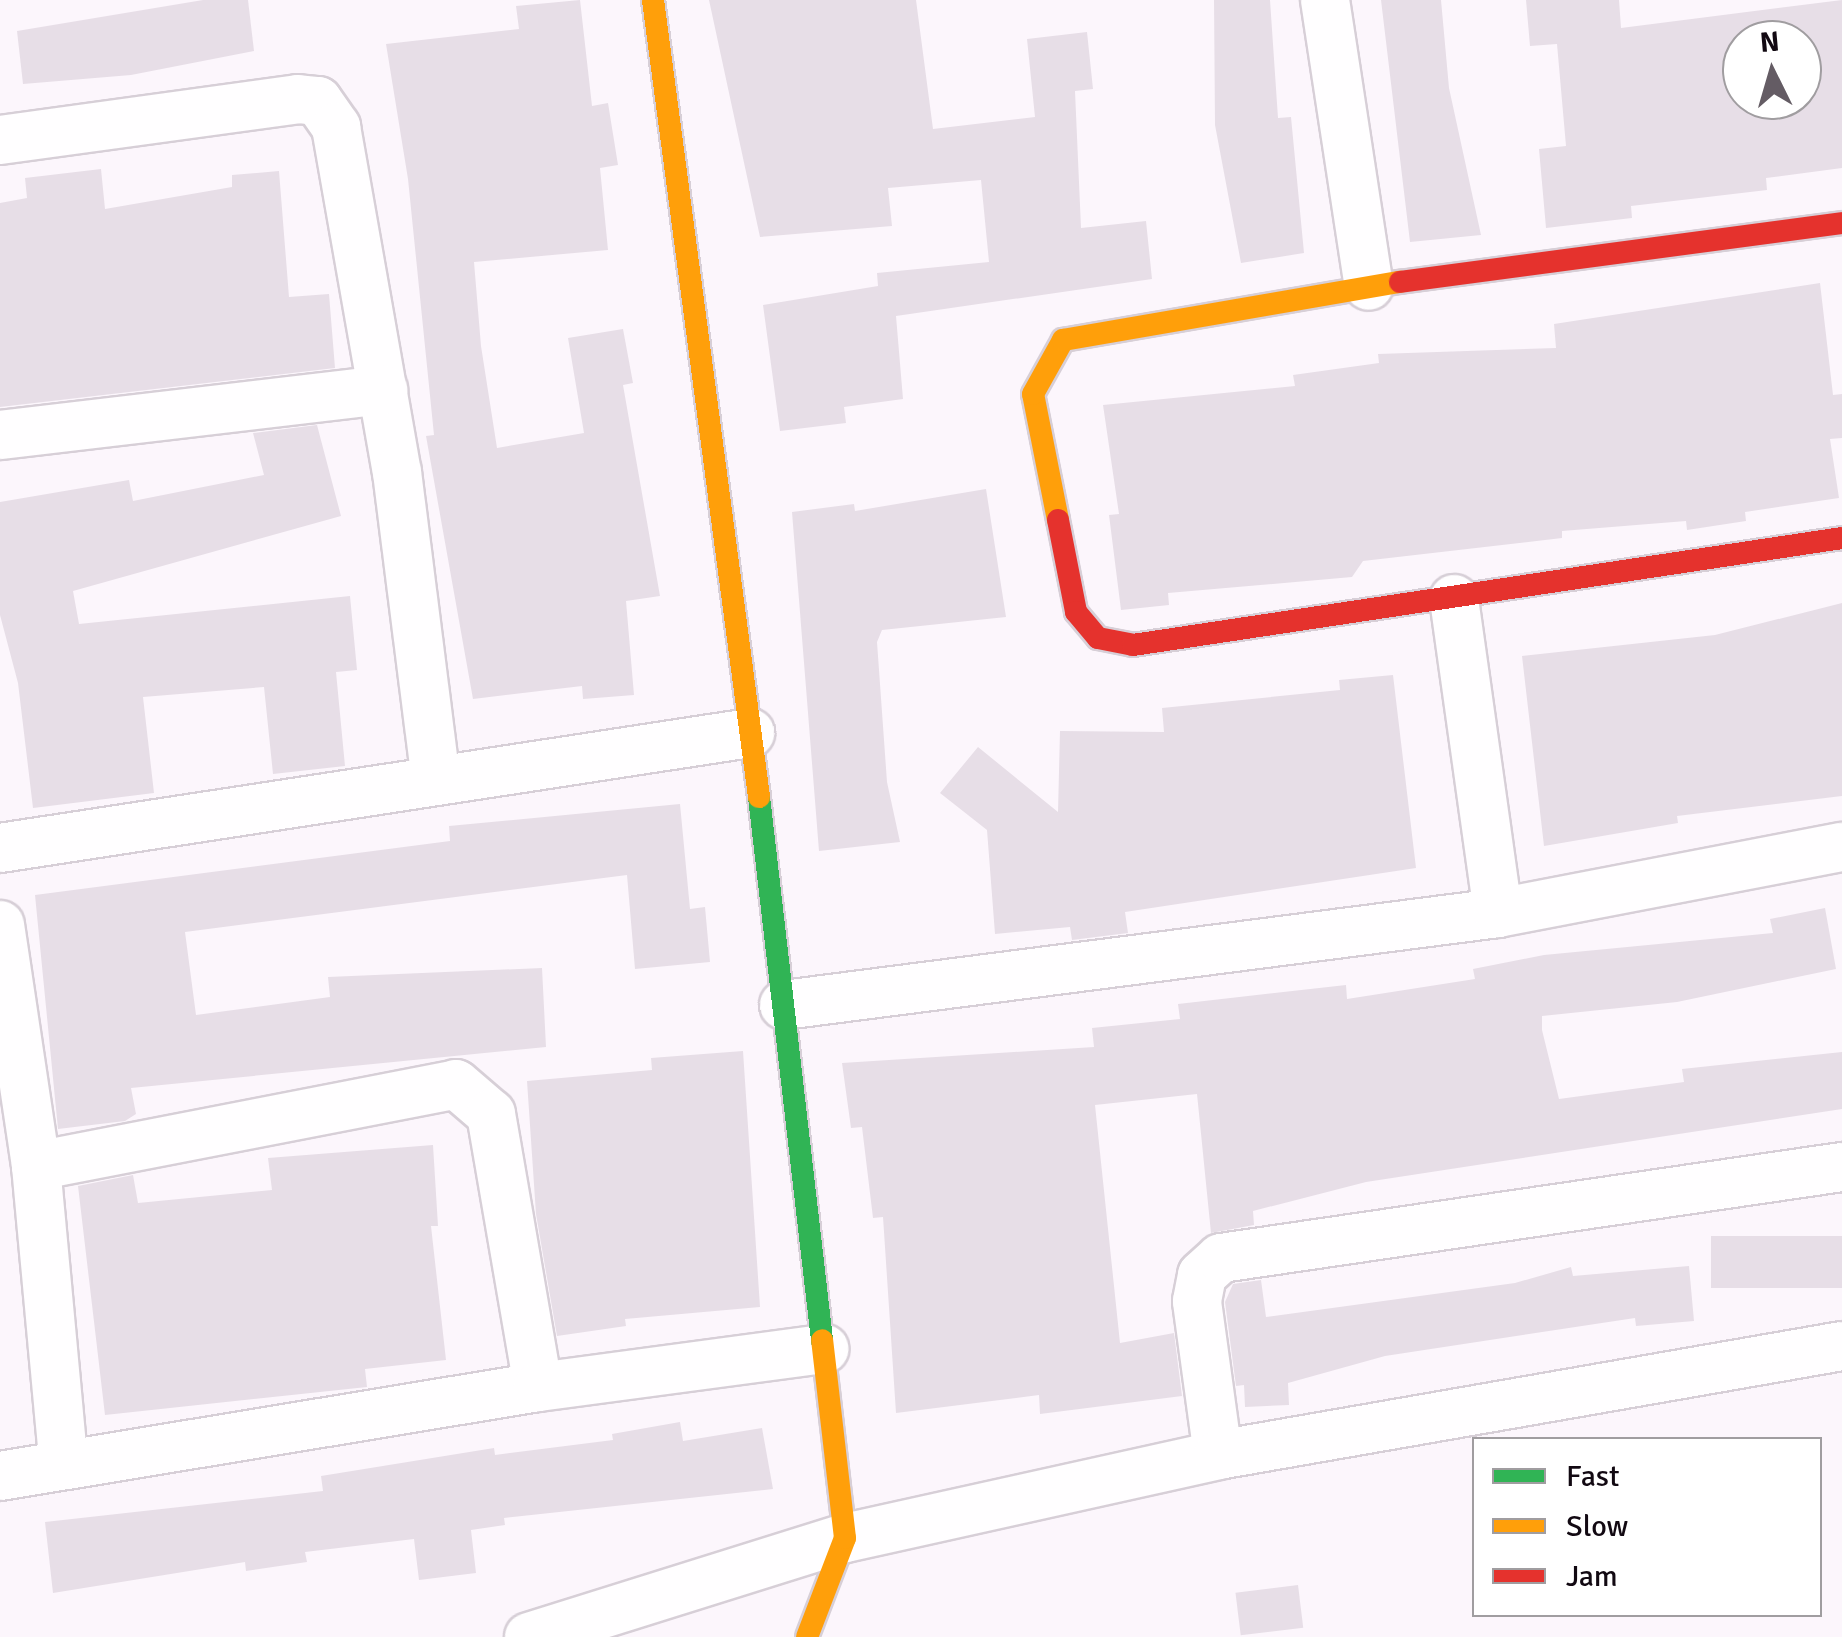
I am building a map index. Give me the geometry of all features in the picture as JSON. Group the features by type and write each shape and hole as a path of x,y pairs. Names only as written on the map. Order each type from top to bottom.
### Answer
{"street":[{"path":"653,0 784,1006 844,1538 807,1637"},
{"path":"1325,0 1369,286"},
{"path":"0,140 318,101 336,127 382,390 436,780"},
{"path":"1842,223 1369,286 1063,340 1033,394 1076,612 1098,638 1133,645 1842,538"},
{"path":"0,435 382,390"},
{"path":"1454,599 1498,913"},
{"path":"0,848 750,733"},
{"path":"784,1006 1498,913 1842,847"},
{"path":"0,925 36,1166 64,1466"},
{"path":"36,1166 456,1084 490,1114 538,1387"},
{"path":"1218,1455 1197,1301 1202,1276 1221,1258 1842,1167"},
{"path":"530,1637 844,1538 1218,1455 1842,1346"},
{"path":"0,1476 538,1387 824,1349"}],"building":[{"path":"203,0 248,0 254,51 131,75 23,84 17,31"},
{"path":"580,0 592,106 608,103 618,165 600,168 608,250 474,262 481,346 497,448 584,433 568,338 623,329 633,383 623,385 660,596 626,601 634,695 583,699 582,686 473,699 426,436 434,435 408,179 386,44 519,29 516,6"},
{"path":"709,0 916,0 933,129 1035,117 1027,39 1087,32 1093,89 1075,91 1081,228 1146,221 1152,279 896,316 903,399 844,407 846,423 780,431 763,305 878,286 877,273 989,262 981,180 888,188 892,226 760,237"},
{"path":"1214,0 1270,0 1278,118 1291,117 1304,253 1241,263 1215,125"},
{"path":"1381,0 1441,0 1449,88 1481,235 1410,242"},
{"path":"1526,0 1619,0 1621,28 1842,0 1842,168 1766,178 1767,190 1631,206 1632,218 1546,228 1539,149 1566,146 1557,44 1530,46"},
{"path":"101,169 105,209 232,187 232,175 279,171 289,297 329,294 335,368 0,407 0,203 27,198 25,178"},
{"path":"1820,283 1833,395 1842,394 1842,438 1830,439 1839,498 1745,512 1746,521 1687,530 1686,521 1562,531 1562,538 1363,561 1352,577 1168,593 1169,605 1121,610 1109,515 1119,514 1103,405 1295,386 1293,375 1379,363 1378,354 1556,348 1554,324"},
{"path":"317,425 341,516 73,591 79,624 350,596 357,670 336,672 345,766 273,774 264,687 143,697 154,793 33,808 18,683 0,615 0,502 129,480 133,501 264,475 253,433"},
{"path":"986,489 1006,617 882,630 877,642 887,782 900,842 819,851 792,512 854,504 855,511"},
{"path":"1842,603 1842,796 1677,816 1678,823 1544,846 1522,656 1715,635"},
{"path":"1393,675 1416,868 1125,912 1128,933 1072,940 1070,927 995,934 987,830 940,793 978,747 1058,812 1060,731 1164,732 1162,708 1340,690 1339,680"},
{"path":"680,804 690,909 705,907 710,962 635,969 627,875 185,932 196,1015 330,997 328,977 542,968 546,1047 131,1088 136,1114 125,1121 58,1129 35,895 450,841 449,826"},
{"path":"1825,908 1836,969 1677,1002 1542,1016 1542,1030 1559,1099 1684,1082 1682,1069 1842,1052 1842,1109 1366,1182 1253,1211 1254,1225 1211,1233 1197,1094 1095,1105 1120,1343 1174,1333 1182,1396 1040,1414 1039,1395 896,1413 883,1217 873,1218 862,1127 851,1128 842,1063 1094,1047 1092,1028 1180,1019 1178,1004 1346,985 1347,999 1475,979 1473,969 1544,955 1773,933 1770,919"},
{"path":"743,1051 760,1307 625,1319 626,1326 557,1336 536,1214 527,1081 652,1070 651,1058"},
{"path":"433,1145 438,1226 431,1226 446,1360 365,1369 367,1387 105,1415 78,1186 133,1175 138,1203 272,1190 268,1158"},
{"path":"1711,1236 1842,1236 1842,1288 1711,1288"},
{"path":"1689,1266 1694,1321 1636,1326 1635,1318 1385,1356 1288,1383 1289,1405 1245,1407 1244,1385 1236,1386 1225,1302 1233,1284 1261,1280 1266,1317 1515,1283 1571,1267 1573,1276"},
{"path":"680,1422 683,1441 762,1428 773,1489 504,1518 505,1525 471,1530 476,1573 419,1580 414,1539 305,1552 307,1562 246,1571 245,1562 53,1593 45,1522 323,1491 321,1476 494,1448 495,1455 613,1440 612,1434"},
{"path":"1298,1585 1303,1628 1241,1635 1235,1593"}],"traffic: fast":[{"path":"759,797 822,1340"}],"traffic: slow":[{"path":"653,0 759,797"},
{"path":"1058,520 1033,394 1063,340 1400,282"},
{"path":"807,1637 845,1538 822,1340"}],"traffic: jam":[{"path":"1400,282 1842,223"},
{"path":"1058,520 1076,612 1098,638 1133,645 1842,538"}]}
